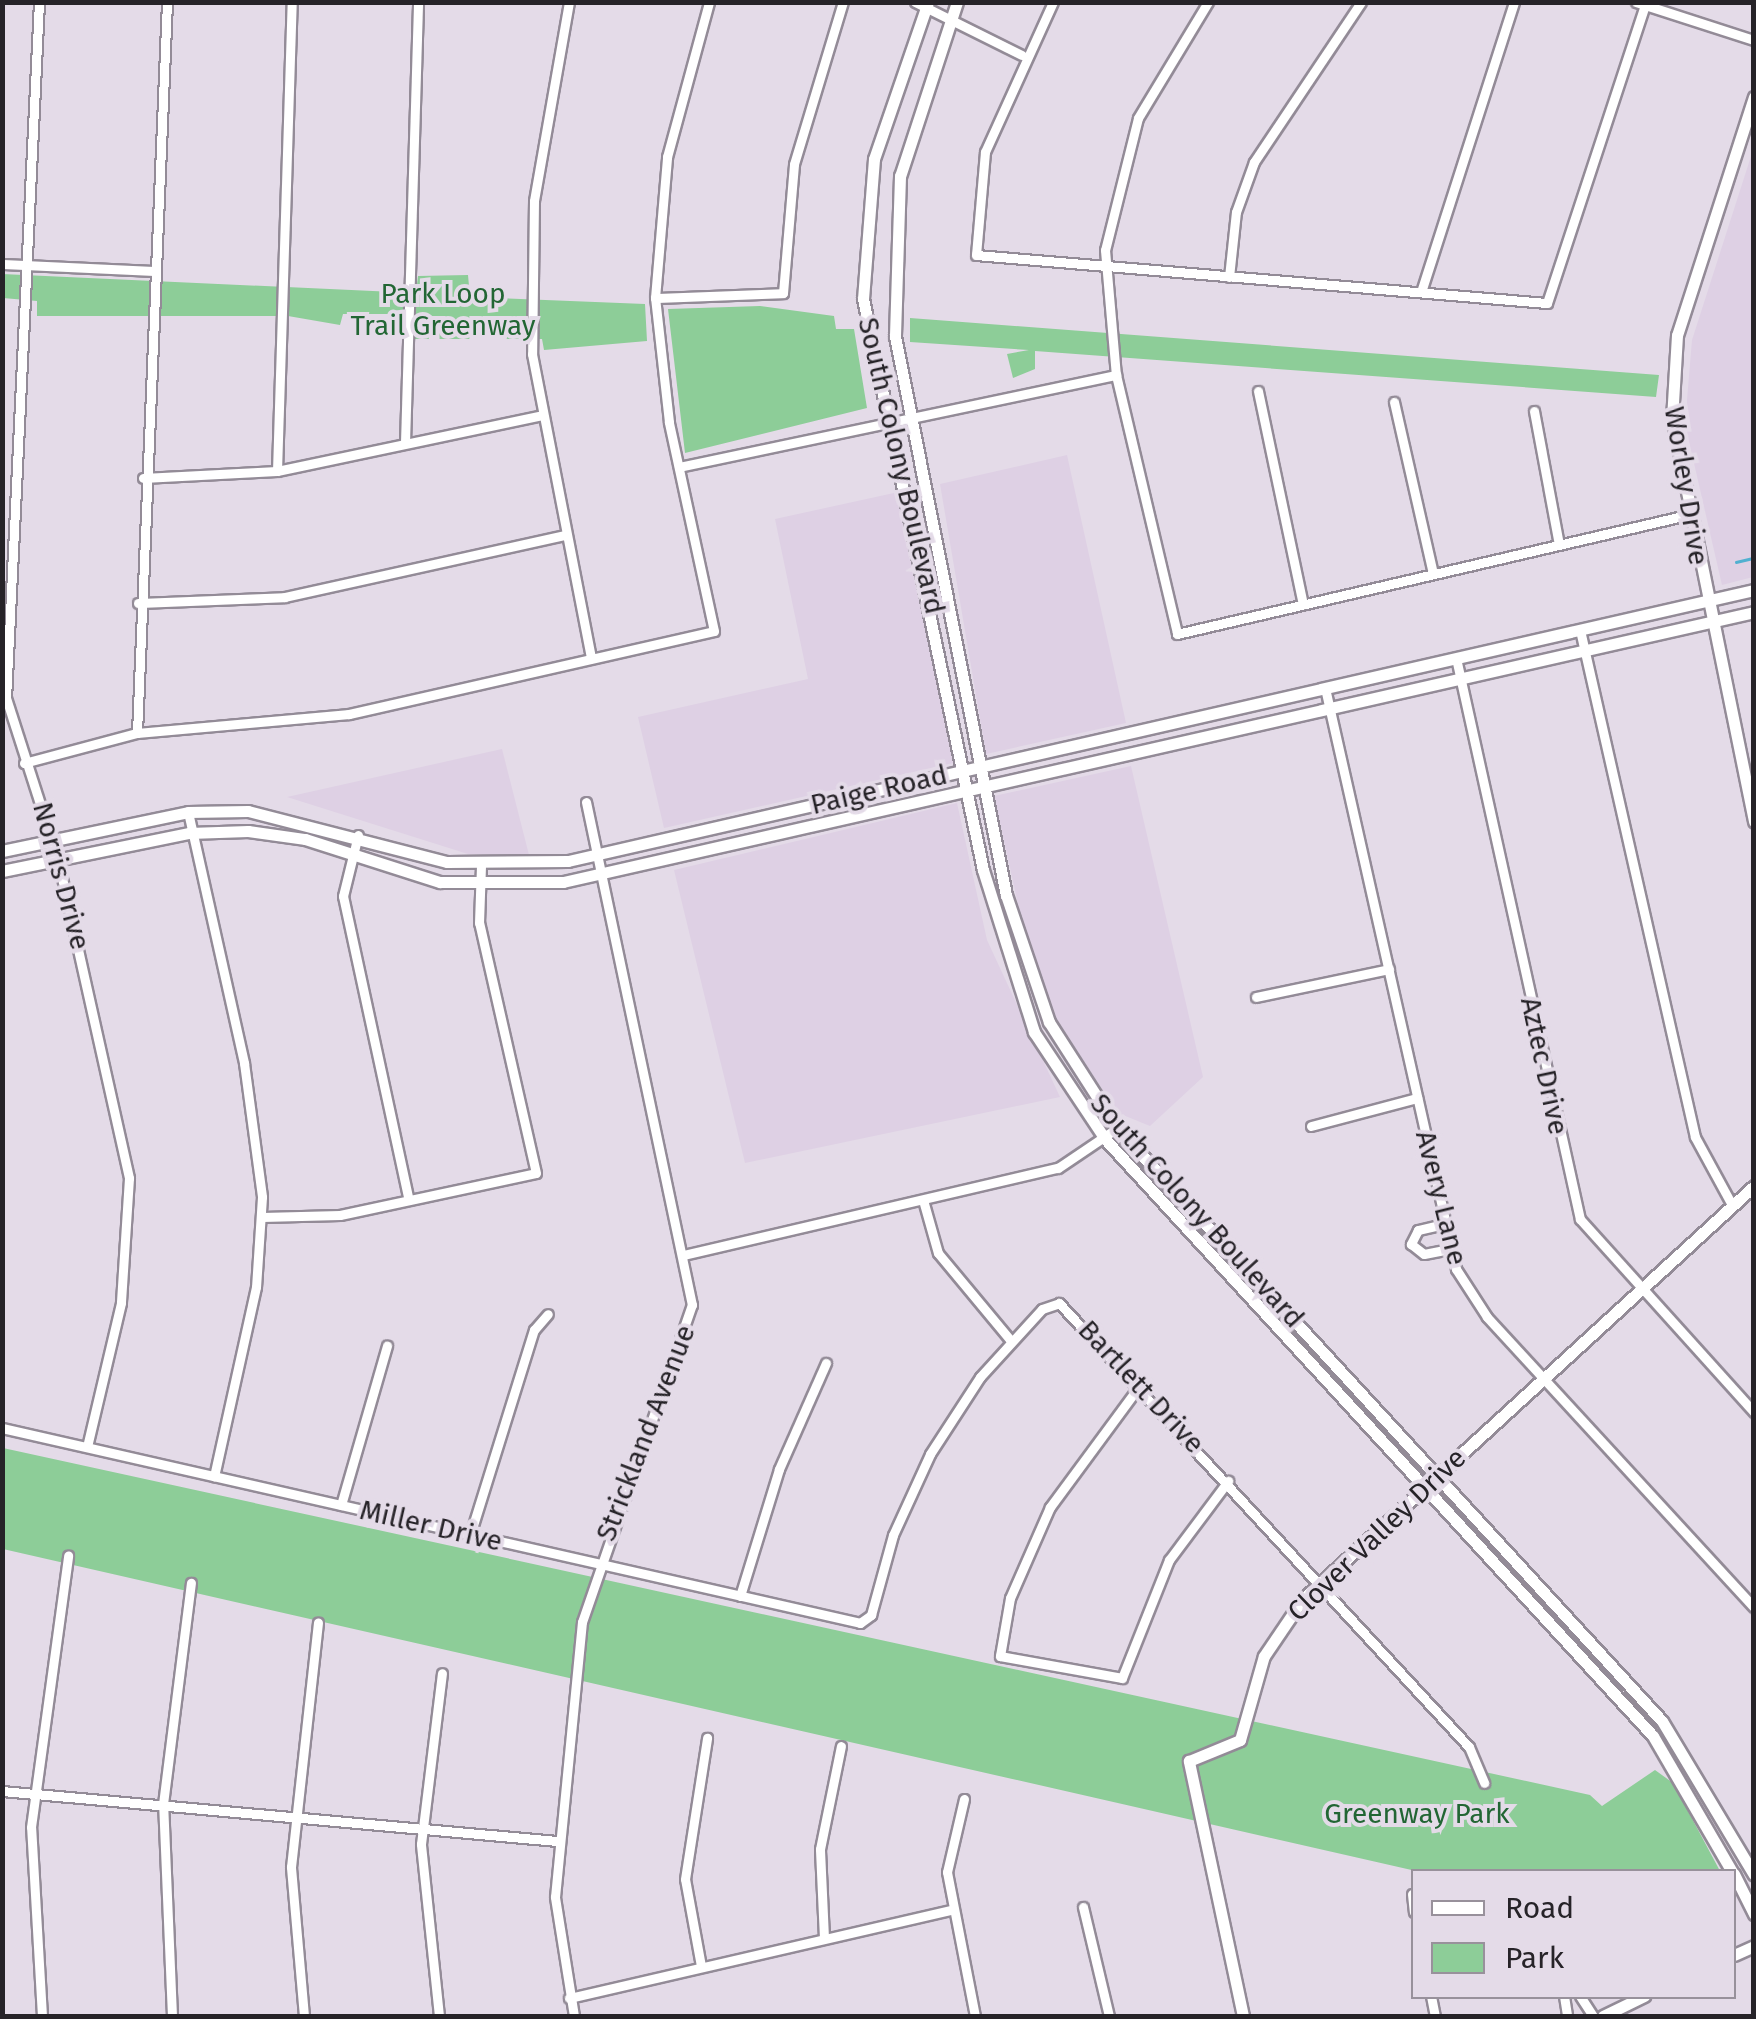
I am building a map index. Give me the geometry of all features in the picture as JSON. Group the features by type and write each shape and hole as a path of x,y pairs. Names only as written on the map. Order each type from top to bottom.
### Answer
{"main road":[{"name":"South Colony Boulevard","path":"957,2 914,116 894,222 895,336 958,640 983,788 1033,983 1062,1046 1117,1128 1662,1721 1754,1875"},
{"name":"South Colony Boulevard","path":"923,4 882,125 864,228 863,299 887,421 925,562 966,792 1018,989 1053,1066 1106,1139 1653,1736 1731,1869"},
{"name":"Worley Drive","path":"1754,97 1678,335 1672,418 1687,515 1754,822"},
{"path":"925,562 941,558"},
{"name":"Paige Road","path":"2,850 188,812 265,811 481,866 596,854 1754,590"},
{"name":"Paige Road","path":"2,871 189,833 271,833 349,851 414,876 480,886 600,876 1754,612"},
{"path":"943,657 958,640"},
{"path":"1114,736 1124,757"},
{"path":"785,811 789,832"},
{"path":"1018,989 1033,983"},
{"path":"1053,1066 1062,1046"},
{"name":"Clover Valley Drive","path":"1242,2016 1186,1768 1240,1740 1264,1656 1321,1583 1754,1186"},
{"path":"1237,1283 1249,1272"},
{"name":"South Colony Boulevard","path":"1736,1879 1754,1914"},
{"path":"1603,2016 1638,1999"}],"street":[{"name":"Norris Drive","path":"39,2 7,660 8,716 58,860 114,1086 132,1212 121,1303 87,1447"},
{"path":"137,733 143,478 167,2"},
{"path":"277,471 292,2"},
{"path":"405,443 418,2"},
{"path":"569,2 534,202 532,354 564,536 591,658"},
{"path":"24,763 137,733 304,722 714,631 679,467 655,298 667,158 709,2"},
{"path":"655,298 783,293 794,164 843,2"},
{"path":"1054,2 1022,55 985,152 976,255 1547,303 1641,4 1754,40"},
{"path":"1208,2 1138,118 1114,186 1105,268 1116,375 1177,634 1687,515"},
{"path":"1229,277 1234,222 1254,162 1361,2"},
{"path":"1421,292 1514,2"},
{"path":"923,4 948,21 1022,55"},
{"path":"2,264 155,271"},
{"path":"679,467 1116,375"},
{"path":"1258,391 1304,604"},
{"path":"1394,402 1433,574"},
{"path":"1534,412 1559,545"},
{"path":"143,478 277,471 542,415"},
{"path":"138,603 285,596 564,536"},
{"path":"1580,630 1695,1137 1732,1205"},
{"name":"Aztec Drive","path":"1456,658 1574,1205 1641,1290 1754,1412"},
{"name":"Avery Lane","path":"1325,688 1450,1249 1476,1304 1754,1608"},
{"name":"Strickland Avenue","path":"574,2016 569,1998 557,1841 597,1563 690,1330 684,1254 586,802"},
{"path":"188,812 189,833 244,1064 262,1217 250,1319 214,1476"},
{"path":"358,835 349,851 346,920 410,1200"},
{"path":"262,1217 410,1200 536,1173 479,923 481,866"},
{"path":"1256,997 1389,968"},
{"path":"1311,1126 1417,1098"},
{"path":"684,1254 1058,1168 1117,1128"},
{"path":"922,1200 944,1263 1011,1341"},
{"path":"1444,1224 1418,1230 1412,1244 1424,1254 1450,1249"},
{"name":"Bartlett Drive","path":"860,1623 872,1615 918,1475 1011,1341 1059,1303 1140,1384 1470,1746 1484,1784"},
{"path":"470,1535 534,1330 548,1314"},
{"path":"341,1505 387,1346"},
{"path":"740,1596 778,1470 826,1363"},
{"path":"1140,1384 1050,1507 998,1648 1000,1656 1110,1680 1122,1678 1169,1560 1228,1481"},
{"name":"Miller Drive","path":"2,1428 860,1623"},
{"path":"42,2016 32,1938 33,1794 68,1556"},
{"path":"172,2016 163,1804 191,1583"},
{"path":"304,2016 293,1815 318,1622"},
{"path":"439,2016 426,1944 424,1827 442,1673"},
{"path":"701,1966 685,1879 707,1738"},
{"path":"824,1938 820,1849 841,1746"},
{"path":"2,1791 557,1841"},
{"path":"964,1799 948,1862 951,1910 975,2016"},
{"path":"1083,1907 1110,2016"},
{"path":"569,1998 951,1910"}],"shaded area":[{"path":"1753,150 1753,577 1722,585 1685,424 1692,340"},
{"path":"1067,455 1126,723 986,754 940,484"},
{"path":"903,491 953,763 664,828 638,717 808,679 775,519"},
{"path":"502,749 529,855 468,854 287,797"},
{"path":"1131,766 1203,1077 1150,1126 1118,1113 1058,1022 1026,940 994,796"},
{"path":"957,803 987,940 1060,1097 745,1163 674,870"}],"green space":[{"name":"Park Loop Trail Greenway","path":"2,274 416,293 418,276 468,275 470,297 645,304 647,341 544,350 542,339 414,339 414,314 343,314 340,325 288,316 37,316 37,301 3,298"},
{"path":"760,306 834,316 836,329 854,329 867,408 685,453 668,309"},
{"path":"910,318 1659,375 1656,397 1035,351 1035,369 1013,378 1007,354 1029,350 910,342"},
{"name":"Greenway Park","path":"3,1448 1590,1795 1602,1806 1655,1770 1673,1783 1719,1869 1411,1870 3,1549"}],"waterway":[{"path":"1736,562 1754,558"}]}
